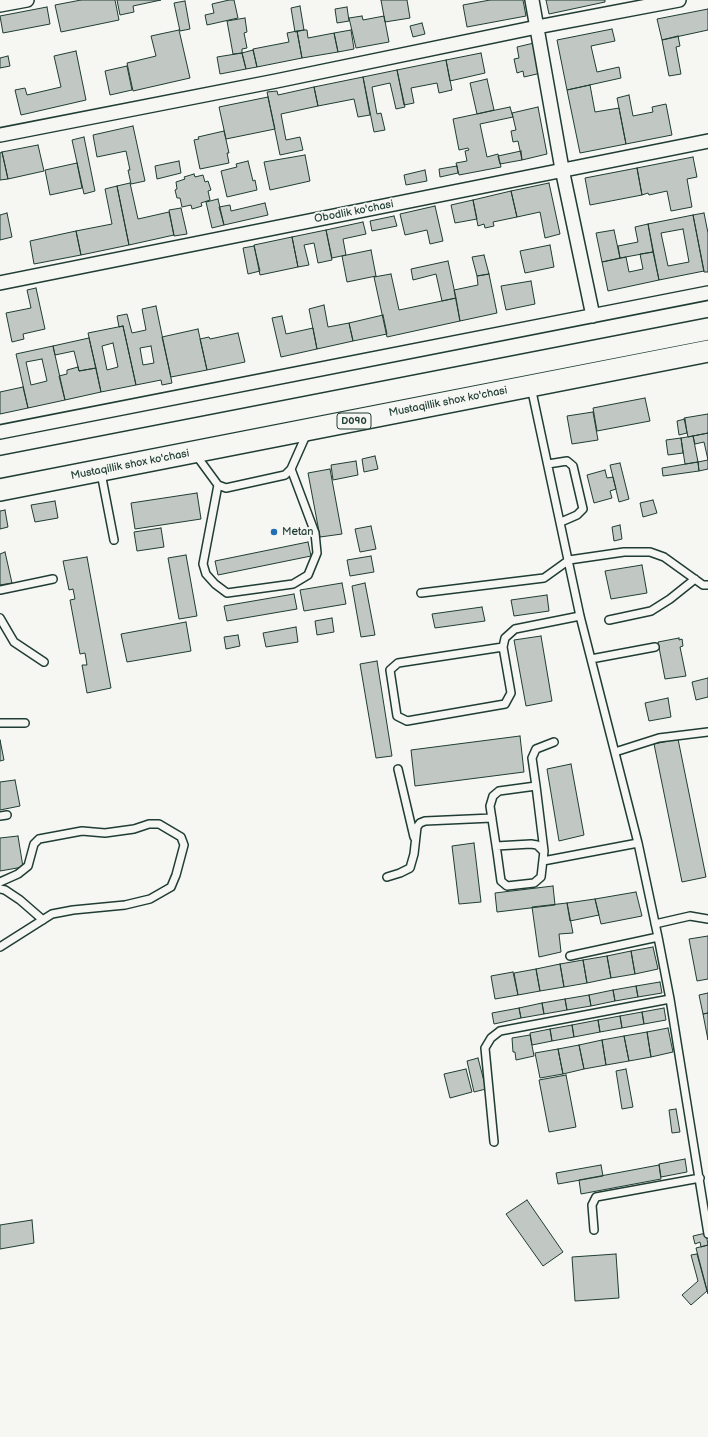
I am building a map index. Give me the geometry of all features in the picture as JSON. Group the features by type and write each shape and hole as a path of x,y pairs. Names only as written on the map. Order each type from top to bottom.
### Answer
{"main road":[{"name":"Mustaqillik shox ko'chasi","path":"0,467 708,329"},
{"path":"672,336 675,357"},
{"name":"Mustaqillik shox ko'chasi","path":"0,490 708,351"}],"street":[{"path":"0,5 27,0"},
{"path":"532,0 562,169 593,316"},
{"path":"0,135 276,81 537,27 679,0"},
{"name":"Obodlik ko'chasi","path":"0,283 562,169 708,141"},
{"path":"0,432 708,294"}],"lane":[{"path":"531,386 580,616 638,843 658,937 670,999 708,1234"},
{"path":"194,452 218,485 226,488 285,475 291,468 309,430"},
{"path":"548,464 567,461 573,466 583,509 577,515 561,522"},
{"path":"218,485 204,564 206,574 215,584 227,593 293,584 308,575 317,553 315,533 291,468"},
{"path":"101,470 114,540"},
{"path":"421,593 544,578 569,560 624,552 650,552 664,557 704,585 708,585"},
{"path":"0,590 53,579"},
{"path":"609,620 651,611 670,599 695,579"},
{"path":"503,647 398,663 390,670 397,716 407,721 505,704 511,693 503,647 505,638 515,629 580,616"},
{"path":"0,618 14,642 44,662"},
{"path":"591,659 655,647"},
{"path":"0,723 25,724"},
{"path":"615,752 659,738 708,732"},
{"path":"536,786 499,791 493,796 490,806 501,881 507,886 534,883 541,877 544,851 536,786 532,758 536,749 554,742"},
{"path":"398,769 415,841"},
{"path":"387,877 410,868 414,854 417,827 420,823 425,821 492,818"},
{"path":"0,882 18,874 28,866 34,844 39,839 82,831 105,833 134,829 149,824 159,824 181,837 184,845 176,875 171,887 150,899 125,905 73,910 52,914 0,947"},
{"path":"543,861 638,843"},
{"path":"496,846 531,844 538,845 544,851"},
{"path":"0,889 5,890 20,900 43,920"},
{"path":"655,924 690,916 708,919"},
{"path":"570,956 658,937"},
{"path":"494,1142 485,1048 490,1038 500,1031 670,999"},
{"path":"594,1230 592,1205 596,1197 700,1178"}],"building":[{"path":"81,0 115,0 119,20 61,32 55,5"},
{"path":"117,0 161,0 133,6 134,12 120,15"},
{"path":"234,0 238,18 207,25 205,15 214,13 212,4"},
{"path":"381,0 407,0 410,18 385,22"},
{"path":"490,0 523,0 526,16 467,27 463,5"},
{"path":"546,0 605,0 605,2 549,14"},
{"path":"185,1 190,29 180,31 174,3"},
{"path":"300,6 304,30 295,32 291,8"},
{"path":"47,7 50,24 3,33 0,16"},
{"path":"347,7 349,21 337,23 335,9"},
{"path":"708,9 708,30 662,40 657,19"},
{"path":"362,16 363,20 384,16 389,42 356,48 349,18"},
{"path":"245,18 247,32 244,33 247,48 242,49 242,53 233,54 227,21"},
{"path":"422,23 425,34 413,37 410,26"},
{"path":"612,29 615,41 591,46 597,72 619,67 621,78 567,90 557,40"},
{"path":"179,30 190,78 133,91 127,63 156,56 151,36"},
{"path":"307,30 308,38 334,33 338,52 302,58 297,31"},
{"path":"351,30 354,49 338,52 334,33"},
{"path":"297,31 302,58 257,67 253,49 289,42 287,33"},
{"path":"678,36 680,46 676,47 681,74 669,76 662,40"},
{"path":"534,43 541,73 524,77 523,71 517,73 514,59 519,58 517,47"},
{"path":"253,50 257,67 246,69 242,53"},
{"path":"76,51 86,100 21,115 15,90 25,88 27,95 61,87 54,56"},
{"path":"242,53 246,69 220,74 217,57"},
{"path":"481,53 485,73 450,81 446,60"},
{"path":"8,56 10,66 0,68 0,58"},
{"path":"446,60 452,90 439,93 437,83 411,88 414,103 404,105 397,70"},
{"path":"127,66 132,90 110,95 105,71"},
{"path":"397,70 405,107 396,109 390,83 372,87 377,114 381,113 385,130 374,132 363,77"},
{"path":"363,77 370,115 358,117 354,99 318,106 314,87"},
{"path":"487,79 494,110 477,114 470,83"},
{"path":"590,85 595,112 619,108 626,144 580,153 567,90"},
{"path":"314,87 318,106 281,114 286,140 300,137 303,150 280,155 267,92 277,91 278,95"},
{"path":"629,95 633,116 653,112 652,107 666,104 672,135 626,144 617,98"},
{"path":"268,97 275,129 226,139 219,107"},
{"path":"510,107 513,117 480,124 487,157 498,154 501,167 459,175 456,163 467,161 465,151 469,150 468,148 459,150 453,119"},
{"path":"538,107 547,154 522,160 518,141 513,142 511,131 516,130 512,113"},
{"path":"133,126 145,181 131,184 126,151 97,157 93,135"},
{"path":"224,131 229,153 227,153 229,163 200,169 194,140 199,139 198,137"},
{"path":"84,137 95,191 84,194 72,140"},
{"path":"38,145 44,171 8,179 2,152"},
{"path":"521,151 522,160 500,164 498,156"},
{"path":"2,152 8,179 0,180 0,153"},
{"path":"305,155 310,181 270,190 264,162"},
{"path":"693,157 697,177 687,179 692,207 671,211 667,191 642,195 637,168"},
{"path":"179,161 181,173 157,179 155,166"},
{"path":"248,161 257,190 227,197 221,171 237,167 236,164"},
{"path":"77,163 82,188 50,195 45,170"},
{"path":"457,166 458,173 440,177 439,169"},
{"path":"637,168 642,195 590,205 585,178"},
{"path":"425,170 427,181 406,185 404,175"},
{"path":"194,174 195,177 203,175 205,182 208,181 211,190 208,191 210,200 201,203 202,206 192,209 191,205 182,207 180,198 177,198 175,190 177,189 176,182 185,179 184,177"},
{"path":"130,183 138,219 169,212 174,235 129,245 117,186"},
{"path":"549,183 560,234 545,238 540,212 517,217 511,191"},
{"path":"117,186 129,245 81,255 76,231 112,224 105,189"},
{"path":"511,191 517,217 493,222 494,226 485,228 484,224 478,226 473,200"},
{"path":"218,199 224,225 212,228 206,202"},
{"path":"473,200 477,219 455,223 451,205"},
{"path":"265,203 268,215 224,225 219,207 230,205 231,211"},
{"path":"435,206 443,241 430,244 427,230 405,235 400,214"},
{"path":"181,208 187,234 174,236 169,210"},
{"path":"7,213 12,237 0,240 0,215"},
{"path":"704,213 708,233 708,272 704,272 693,215"},
{"path":"693,215 704,271 659,280 648,224","holes":["683,229 689,262 668,266 661,233"]},
{"path":"394,216 397,226 372,231 370,221"},
{"path":"363,222 366,234 343,239 346,255 332,258 326,230"},
{"path":"648,224 653,252 620,258 618,246 638,242 635,227"},
{"path":"326,230 332,260 318,263 314,243 304,245 309,265 298,267 292,237"},
{"path":"614,230 620,258 602,262 596,233"},
{"path":"76,231 81,255 34,264 30,241"},
{"path":"292,237 298,267 260,275 254,245"},
{"path":"550,245 554,267 525,273 520,251"},
{"path":"254,246 260,271 248,274 243,248"},
{"path":"371,250 376,276 347,282 342,256"},
{"path":"653,252 659,280 608,291 602,262 626,257 629,272 643,269 640,254"},
{"path":"484,255 489,274 477,276 472,257"},
{"path":"448,261 456,298 442,301 436,274 413,280 411,269"},
{"path":"391,274 399,310 456,298 460,321 387,337 374,277"},
{"path":"489,274 497,313 460,321 454,290 478,285 477,276"},
{"path":"531,281 535,304 506,310 501,286"},
{"path":"36,288 45,329 23,334 24,339 12,342 6,313 31,308 27,290"},
{"path":"324,305 328,327 349,323 353,341 317,349 309,309"},
{"path":"156,306 172,383 162,385 161,380 136,385 123,326 119,327 117,316 127,314 132,333 146,330 142,309","holes":["151,346 154,363 143,365 140,348"]},
{"path":"383,315 387,334 353,341 349,323"},
{"path":"282,316 286,334 313,328 317,349 281,357 272,318"},
{"path":"123,326 136,385 101,392 88,333","holes":["113,343 118,367 107,370 102,346"]},
{"path":"198,329 207,370 171,377 162,337"},
{"path":"238,333 245,362 207,370 200,339 209,337 210,339"},
{"path":"89,338 96,368 79,371 74,351 55,355 53,346"},
{"path":"53,346 65,400 28,408 16,354","holes":["42,359 47,381 31,385 26,362"]},
{"path":"78,367 79,371 96,368 101,392 65,400 59,376 67,374 67,370"},
{"path":"23,387 28,408 0,414 0,392"},
{"path":"645,398 650,421 597,431 593,408"},
{"path":"593,412 598,440 572,444 567,416"},
{"path":"708,414 708,433 688,437 684,418"},
{"path":"685,419 687,433 679,435 677,421"},
{"path":"708,433 708,460 704,442 695,444 693,436"},
{"path":"693,436 698,462 685,464 681,438"},
{"path":"681,438 683,453 668,455 666,440"},
{"path":"375,456 378,469 364,472 362,459"},
{"path":"708,460 708,469 699,471 698,462"},
{"path":"356,461 358,475 333,480 331,465"},
{"path":"698,462 699,471 663,476 662,468"},
{"path":"620,463 629,499 619,502 610,465"},
{"path":"330,469 342,534 320,537 308,473"},
{"path":"605,470 607,478 613,477 616,489 610,491 612,498 594,503 587,475"},
{"path":"197,493 201,519 135,529 131,503"},
{"path":"653,500 657,513 643,517 640,503"},
{"path":"55,501 58,518 35,522 31,505"},
{"path":"5,510 8,527 0,529 0,511"},
{"path":"620,525 622,539 614,541 612,527"},
{"path":"371,526 376,549 360,552 355,529"},
{"path":"161,528 164,547 137,551 134,532"},
{"path":"308,542 311,556 218,575 215,561"},
{"path":"5,552 12,583 0,585 0,554"},
{"path":"186,555 197,616 179,619 168,558"},
{"path":"371,556 374,572 350,576 347,560"},
{"path":"87,557 111,688 87,693 82,665 87,665 85,653 80,654 70,600 75,599 73,589 69,590 63,561"},
{"path":"642,565 647,593 611,599 605,571"},
{"path":"342,583 346,604 304,611 300,590"},
{"path":"365,583 375,635 361,637 352,586"},
{"path":"294,594 297,609 227,621 224,606"},
{"path":"547,595 549,611 514,616 511,600"},
{"path":"482,607 485,621 435,628 432,614"},
{"path":"332,618 334,632 317,635 315,621"},
{"path":"186,622 191,651 127,662 121,634"},
{"path":"296,627 298,642 266,647 263,633"},
{"path":"238,635 240,646 226,649 224,637"},
{"path":"541,636 552,701 526,706 514,640"},
{"path":"679,638 679,640 682,639 683,646 680,647 686,676 665,679 658,642"},
{"path":"377,661 392,756 376,758 360,664"},
{"path":"708,678 708,697 696,700 692,682"},
{"path":"668,698 671,717 649,721 645,703"},
{"path":"520,736 524,772 415,786 411,750"},
{"path":"678,739 706,877 682,882 654,744"},
{"path":"0,740 4,760 0,761"},
{"path":"571,764 584,835 559,841 547,769"},
{"path":"15,780 20,806 0,810 0,782"},
{"path":"18,836 23,867 0,871 0,838"},
{"path":"474,843 481,902 459,904 452,846"},
{"path":"553,886 555,905 497,912 495,893"},
{"path":"636,892 642,916 601,924 595,899"},
{"path":"595,899 599,915 570,921 567,903"},
{"path":"567,903 573,933 559,934 561,952 539,957 532,907"},
{"path":"708,936 708,979 697,981 689,939"},
{"path":"653,947 658,969 635,974 631,951"},
{"path":"631,951 635,974 611,978 607,956"},
{"path":"607,956 611,978 587,983 583,960"},
{"path":"583,960 587,983 564,987 560,964"},
{"path":"560,964 564,987 540,991 536,969"},
{"path":"536,969 540,991 518,995 514,973"},
{"path":"513,972 518,995 495,999 491,976"},
{"path":"660,982 662,993 638,997 636,986"},
{"path":"636,986 638,997 615,1001 613,990"},
{"path":"613,990 615,1001 591,1006 589,995"},
{"path":"708,993 708,1013 703,1014 699,995"},
{"path":"589,995 591,1006 567,1010 565,999"},
{"path":"565,999 567,1010 544,1014 542,1003"},
{"path":"542,1003 544,1014 521,1018 519,1008"},
{"path":"519,1008 521,1018 494,1024 492,1013"},
{"path":"664,1008 666,1020 644,1024 642,1012"},
{"path":"642,1012 644,1024 622,1028 620,1016"},
{"path":"708,1013 708,1040 703,1014"},
{"path":"620,1016 622,1028 600,1032 598,1020"},
{"path":"598,1020 600,1032 574,1037 572,1025"},
{"path":"572,1025 574,1037 552,1041 550,1029"},
{"path":"668,1028 673,1052 651,1057 647,1032"},
{"path":"550,1029 552,1041 532,1045 530,1033"},
{"path":"647,1032 651,1057 629,1061 624,1036"},
{"path":"530,1035 534,1056 516,1060 515,1052 513,1052 512,1038"},
{"path":"624,1036 629,1061 606,1065 602,1040"},
{"path":"602,1040 606,1065 584,1069 579,1045"},
{"path":"579,1045 584,1069 563,1074 558,1049"},
{"path":"558,1049 563,1074 540,1078 535,1053"},
{"path":"478,1058 486,1089 474,1092 467,1061"},
{"path":"466,1069 472,1092 450,1098 444,1074"},
{"path":"626,1069 633,1107 622,1109 616,1071"},
{"path":"566,1075 576,1127 549,1132 539,1080"},
{"path":"676,1109 680,1132 672,1133 669,1110"},
{"path":"685,1159 687,1172 661,1177 659,1164"},
{"path":"601,1165 603,1176 558,1184 556,1173"},
{"path":"659,1165 661,1179 581,1194 579,1180"},
{"path":"527,1200 563,1252 543,1266 506,1214"},
{"path":"32,1220 34,1243 0,1249 0,1225"},
{"path":"706,1233 708,1245 701,1247 700,1242 695,1244 693,1236"},
{"path":"708,1245 708,1294 696,1248"},
{"path":"616,1254 619,1298 575,1301 572,1257"},
{"path":"697,1254 707,1291 691,1305 682,1295 698,1281 691,1255"}],"place":[{"name":"Metan","path":"274,532"}]}
